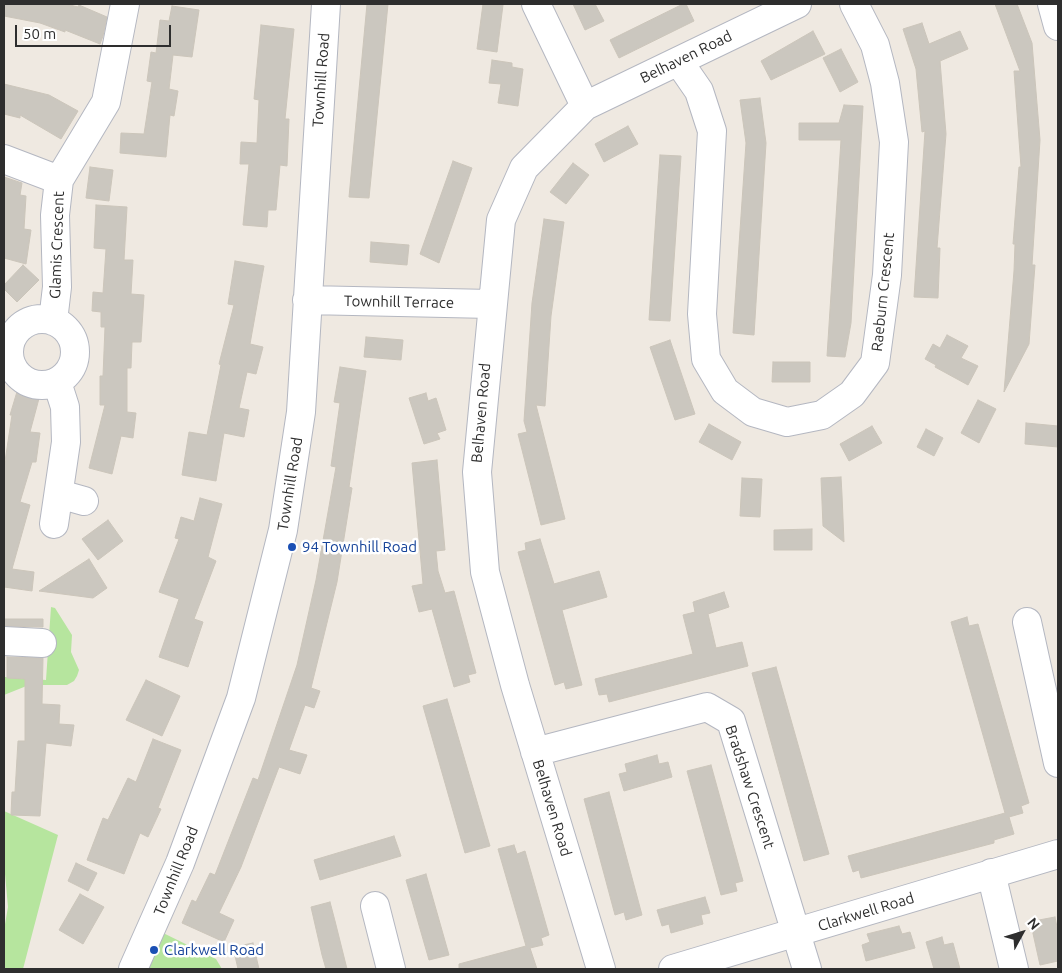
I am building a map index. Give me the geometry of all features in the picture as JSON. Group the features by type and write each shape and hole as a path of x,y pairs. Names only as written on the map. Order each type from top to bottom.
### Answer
{"street":[{"name":"Glamis Crescent","path":"57,382 42,386 30,383 20,377 13,368 7,346 26,324 42,320 54,321 57,287 55,215 59,180 106,102 125,4"},
{"name":"Townhill Road","path":"133,969 180,863 241,698 285,520 302,412 307,300 326,4"},
{"path":"536,4 585,106"},
{"name":"Belhaven Road","path":"601,969 535,752 485,572 476,472 491,304 501,220 524,168 585,106 679,62 755,12 797,4"},
{"name":"Raeburn Crescent","path":"679,62 699,91 712,131 702,314 706,359 725,391 753,412 787,422 822,415 852,394 875,363 887,275 894,142 885,83 875,45 854,4"},
{"path":"1052,4 1058,26"},
{"path":"4,159 59,180"},
{"name":"Townhill Terrace","path":"307,300 491,304"},
{"path":"54,321 68,333 74,343 75,354 69,370 57,382 65,408 71,497 54,524"},
{"path":"1028,622 1058,763"},
{"path":"4,642 42,643"},
{"name":"Bradshaw Crescent","path":"535,752 707,707 731,721 807,969"},
{"name":"Clarkwell Road","path":"673,969 1058,854"},
{"path":"991,873 1014,969"},
{"path":"376,906 391,969"}],"green space":[{"path":"51,607 55,608 72,635 71,652 79,670 77,676 74,681 67,685 29,685 4,695 5,677 46,680"},
{"path":"4,811 58,835 23,969 4,969 4,930 8,907 4,863"},
{"path":"153,928 216,959 222,969 133,969"}],"building":[{"path":"4,4 66,4 78,7 79,5 107,17 103,36 100,44 65,30 65,32 40,23 4,16"},
{"path":"367,4 388,4 369,198 349,197"},
{"path":"483,4 503,5 497,52 477,49"},
{"path":"573,4 595,4 604,21 585,30"},
{"path":"686,4 694,21 619,58 610,40"},
{"path":"995,4 1017,4 1032,43 1040,140 1032,265 1035,265 1029,344 1004,392 1014,271 1015,244 1013,244 1019,167 1021,167 1014,71 1020,71"},
{"path":"172,6 199,10 192,57 173,55 169,89 178,91 174,116 170,115 166,157 120,153 121,133 144,134 152,82 147,81 151,52 156,53 160,20 169,21"},
{"path":"922,23 929,44 960,31 968,49 940,61 946,134 937,248 940,248 938,298 914,297 925,131 922,132 916,69 903,29"},
{"path":"261,25 294,29 285,119 289,119 287,166 280,165 276,210 268,210 267,227 243,225 249,164 240,164 241,142 257,143 259,100 254,99"},
{"path":"813,31 825,54 771,80 761,61"},
{"path":"841,49 858,82 840,92 823,58"},
{"path":"492,60 512,63 512,67 523,69 518,106 498,103 501,84 489,83"},
{"path":"4,84 49,95 78,111 61,139 20,115 20,118 4,114"},
{"path":"760,98 766,143 754,335 733,333 746,143 740,100"},
{"path":"844,105 863,106 851,323 845,357 827,356 841,140 799,140 799,123 839,123"},
{"path":"628,126 638,144 604,162 595,144"},
{"path":"660,155 681,156 670,321 649,320"},
{"path":"453,161 472,168 439,263 420,254"},
{"path":"573,163 589,175 566,204 550,192"},
{"path":"90,167 113,170 109,201 86,198"},
{"path":"4,177 22,183 20,195 26,196 24,229 31,230 26,264 4,258"},
{"path":"96,205 127,207 124,260 133,260 131,294 144,295 141,342 132,342 131,368 127,368 127,412 136,413 133,438 121,436 112,474 89,468 105,405 100,405 100,376 103,376 105,327 101,327 101,312 92,311 93,292 103,293 106,249 94,248"},
{"path":"544,219 564,222 551,316 545,406 536,405 565,519 541,525 518,434 527,432 524,421 532,303"},
{"path":"371,242 409,245 407,265 370,262"},
{"path":"235,261 264,266 250,344 263,347 256,374 247,372 239,408 249,410 244,437 224,433 216,481 182,475 189,432 207,435 221,365 219,364 234,305 228,304"},
{"path":"23,265 39,280 17,302 4,289 4,285"},
{"path":"947,335 968,346 961,358 978,366 968,385 935,367 936,365 925,359 933,344 940,348"},
{"path":"366,337 403,340 401,360 364,357"},
{"path":"670,340 695,414 675,420 650,347"},
{"path":"773,362 810,362 810,382 772,382"},
{"path":"340,367 366,371 349,487 352,488 337,582 311,688 320,691 314,708 305,705 289,750 307,755 300,774 279,767 241,867 219,913 234,920 224,942 182,923 192,900 196,902 210,873 215,875 253,778 258,780 297,665 316,580 336,467 331,466 340,403 334,402"},
{"path":"19,385 41,391 30,432 40,433 36,462 32,462 20,502 30,505 12,569 34,572 32,591 4,587 4,468 12,415 10,415"},
{"path":"426,393 428,401 436,398 446,430 437,433 440,439 424,444 409,398"},
{"path":"978,400 996,409 979,443 961,433"},
{"path":"1026,423 1058,426 1058,447 1025,444"},
{"path":"709,424 741,442 732,460 699,442"},
{"path":"872,426 882,443 849,461 840,444"},
{"path":"926,429 943,438 934,456 917,447"},
{"path":"437,460 445,550 436,551 438,571 445,593 454,591 476,673 468,675 470,682 454,687 432,609 419,612 412,586 423,584 412,463"},
{"path":"841,477 844,542 823,526 821,478"},
{"path":"742,478 762,479 760,517 740,516"},
{"path":"200,498 222,504 208,557 216,561 194,619 203,622 188,667 159,657 179,599 159,592 179,539 175,538 181,517 194,521"},
{"path":"108,520 123,541 98,560 82,539"},
{"path":"812,529 812,550 774,550 774,530"},
{"path":"540,539 554,584 599,571 607,597 562,610 582,685 566,689 564,682 555,685 518,552 526,550 525,543"},
{"path":"89,559 107,588 93,598 39,591"},
{"path":"724,592 729,607 708,614 716,648 742,642 748,666 609,702 607,694 599,695 595,679 693,654 683,615 695,612 693,602"},
{"path":"967,617 969,626 978,624 1029,803 1021,806 1023,813 1009,817 1014,834 994,840 994,843 861,878 859,870 853,872 848,856 1005,813 951,622"},
{"path":"4,619 43,619 43,627 4,626"},
{"path":"7,657 43,658 42,704 60,705 59,724 74,725 71,746 46,743 40,816 11,815 12,792 15,792 18,741 25,741 25,679 7,678"},
{"path":"776,667 829,854 804,861 752,673"},
{"path":"146,680 180,696 162,736 126,720"},
{"path":"447,699 490,846 465,853 423,706"},
{"path":"153,739 181,750 158,808 161,809 148,837 140,833 124,874 87,860 103,818 108,820 128,778 136,782"},
{"path":"657,755 659,764 668,762 672,777 624,791 619,774 627,772 625,764"},
{"path":"711,765 743,881 735,883 737,891 721,895 687,771"},
{"path":"609,792 642,915 626,920 624,912 615,915 584,799"},
{"path":"394,836 401,856 320,880 314,860"},
{"path":"514,845 517,854 525,851 549,935 541,938 543,945 530,948 537,969 459,969 459,964 526,946 498,849"},
{"path":"76,863 97,873 88,891 68,881"},
{"path":"426,874 449,955 429,960 406,880"},
{"path":"80,894 104,907 83,944 59,930"},
{"path":"705,897 710,913 701,915 703,924 671,933 669,924 662,926 657,910"},
{"path":"330,902 347,969 326,969 322,955 311,907"},
{"path":"1055,917 1058,932 1058,961 1040,965 1032,929 1040,927 1039,920"},
{"path":"899,926 902,934 910,932 915,948 866,961 862,945 870,942 867,934"},
{"path":"942,937 944,945 953,943 960,969 934,969 926,942"},
{"path":"253,943 259,969 238,969 233,947"}],"place":[{"name":"94 Townhill Road","path":"292,547"},
{"name":"Clarkwell Road","path":"154,950"}]}
